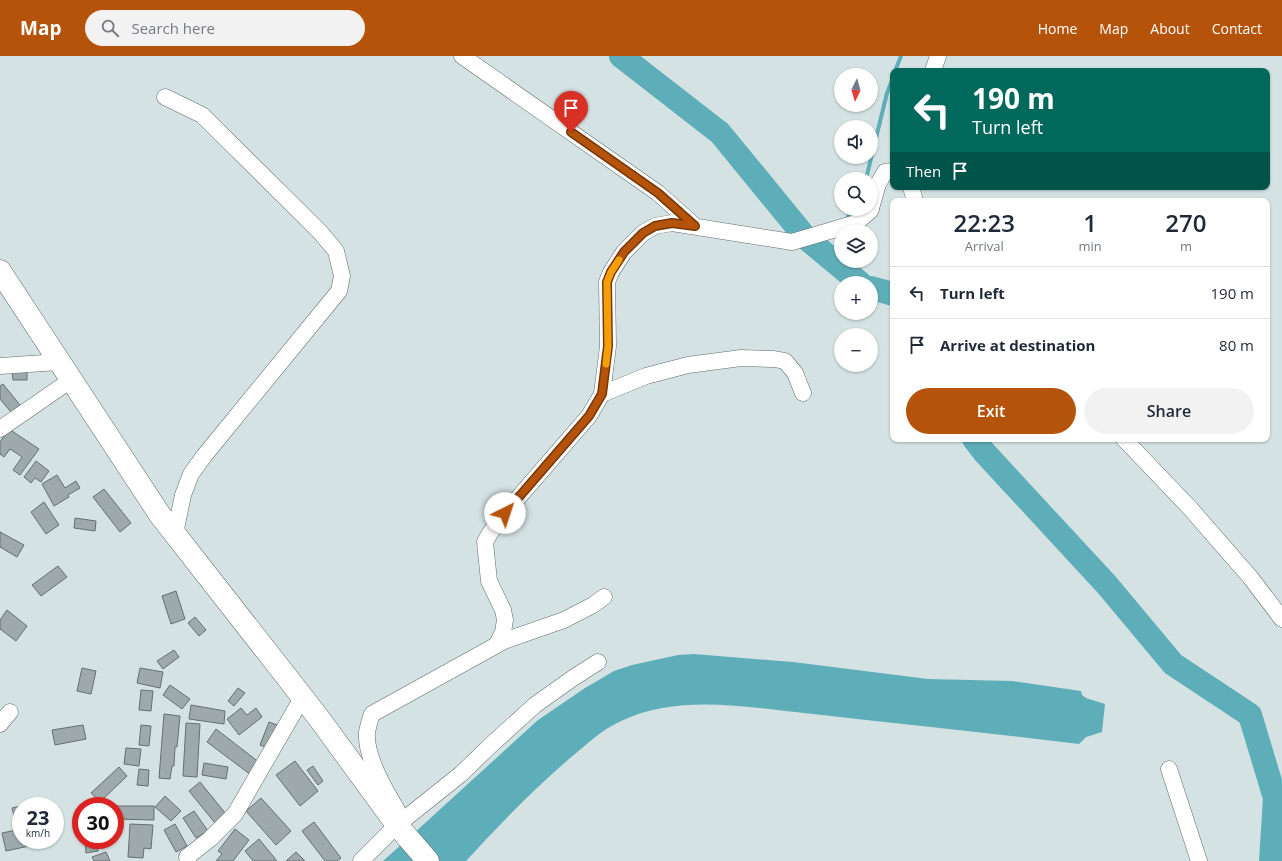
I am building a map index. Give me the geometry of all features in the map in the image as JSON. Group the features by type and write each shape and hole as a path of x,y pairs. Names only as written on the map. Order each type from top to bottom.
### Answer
{"main road":[{"path":"0,271 160,515 302,698 318,716 428,861"}],"street":[{"path":"462,56 658,193 695,226"},
{"path":"934,68 938,56"},
{"path":"165,97 202,115 320,232 336,251 342,276 339,291 204,456 191,474 183,495 175,534"},
{"path":"878,184 885,172 890,171"},
{"path":"497,644 503,632 505,620 503,610 489,581 485,542 505,513 589,416 602,394 608,346 607,282 611,272 624,252 643,233 655,226 672,223 792,242 856,223 864,216"},
{"path":"602,394 646,376 688,365 741,358 774,359 785,361 795,373 803,393"},
{"path":"0,366 65,371"},
{"path":"0,429 65,371"},
{"path":"1127,442 1189,507 1250,577 1282,619"},
{"path":"401,825 382,784 369,750 367,733 372,714 497,644 564,620 593,605 604,597"},
{"path":"361,861 461,774 535,705 598,662"},
{"path":"188,861 187,857 235,814 302,698"},
{"path":"1169,769 1199,861"}],"water":[{"path":"694,654 793,662 928,679 1012,681 1081,691 1082,695 1086,698 1105,704 1102,732 1086,737 1079,744 737,706 678,706 640,714 621,721 600,733 542,783 503,821 466,861 438,861 413,834 538,720 585,688 614,671 632,665 678,655"},
{"path":"403,843 419,861 383,861"}],"building":[{"path":"12,372 27,372 27,380 13,380"},
{"path":"3,384 20,405 11,412 0,399 0,386"},
{"path":"9,429 39,449 20,475 13,470 22,457 10,449 4,457 0,454 0,442"},
{"path":"36,461 49,471 41,482 35,478 31,483 24,477"},
{"path":"57,475 65,488 76,481 80,488 54,506 42,484"},
{"path":"104,489 131,523 120,532 93,497"},
{"path":"44,502 59,525 46,534 31,512"},
{"path":"75,518 96,521 95,531 74,528"},
{"path":"0,532 24,545 17,557 0,547"},
{"path":"58,566 67,577 41,596 32,585"},
{"path":"176,591 185,619 171,624 162,596"},
{"path":"7,610 27,626 16,641 0,629 0,620"},
{"path":"195,617 206,630 199,636 188,623"},
{"path":"174,650 179,657 163,669 157,661"},
{"path":"82,668 96,671 91,694 77,691"},
{"path":"140,668 163,672 160,688 137,683"},
{"path":"170,685 190,699 182,709 163,695"},
{"path":"238,688 245,693 234,706 228,701"},
{"path":"141,690 153,691 151,711 139,710"},
{"path":"191,705 225,711 224,724 189,719"},
{"path":"241,708 247,715 256,708 262,717 239,735 227,719"},
{"path":"164,714 180,716 177,747 175,747 174,766 172,766 170,779 159,778"},
{"path":"269,722 277,725 268,748 260,745"},
{"path":"186,723 200,724 197,777 183,776"},
{"path":"83,725 86,739 55,745 52,730"},
{"path":"141,725 151,726 149,746 139,745"},
{"path":"216,729 260,763 251,775 207,742"},
{"path":"126,748 141,749 139,766 124,764"},
{"path":"295,761 318,791 300,806 276,775"},
{"path":"204,763 228,767 226,779 202,775"},
{"path":"313,766 323,781 318,785 307,770"},
{"path":"119,767 127,776 105,797 95,797 91,793"},
{"path":"139,769 149,770 148,786 137,785"},
{"path":"200,782 226,814 215,823 189,791"},
{"path":"165,796 181,811 171,821 155,807"},
{"path":"261,798 291,831 276,845 246,811"},
{"path":"124,806 154,806 154,820 124,819"},
{"path":"194,811 208,831 196,838 183,818"},
{"path":"314,822 341,858 337,861 325,861 302,831"},
{"path":"130,824 153,825 151,849 144,848 143,858 128,857"},
{"path":"175,824 187,846 176,852 164,830"},
{"path":"235,829 249,840 233,861 216,861 222,854 218,851"},
{"path":"12,831 12,849 15,849 6,851 2,833"},
{"path":"259,839 277,861 253,861 245,851"},
{"path":"86,849 98,849 98,851 86,853"},
{"path":"106,852 110,861 94,861 92,857"},
{"path":"296,852 305,861 286,861"}],"waterway":[{"path":"621,56 720,133 806,238 852,276"},
{"path":"896,68 901,56"},
{"path":"868,172 890,86"},
{"path":"846,221 848,216"},
{"path":"831,259 834,251"},
{"path":"878,290 890,293"},
{"path":"976,442 1107,585 1173,664 1250,715 1275,798 1271,861"}],"slow traffic":[{"path":"606,364 608,346 607,282 611,272 619,260"}],"route":[{"path":"505,513 589,416 602,394 608,346 607,282 611,272 624,252 643,233 655,226 672,223 695,226 658,193 571,132"}]}
